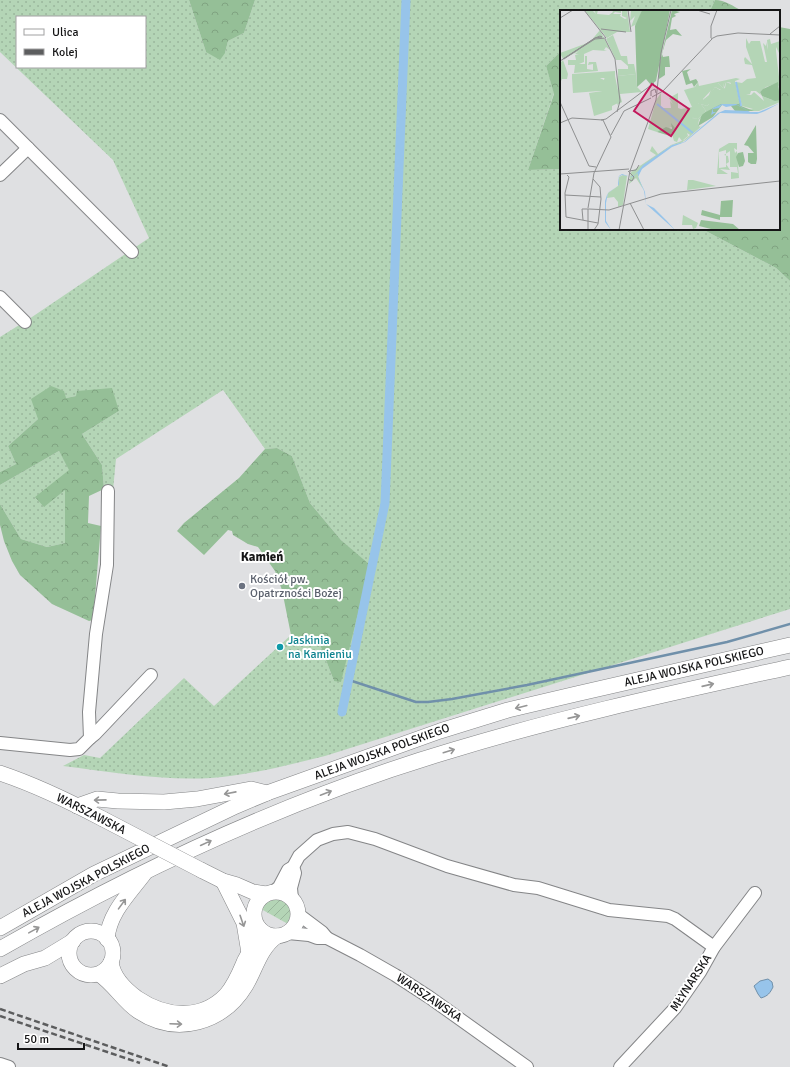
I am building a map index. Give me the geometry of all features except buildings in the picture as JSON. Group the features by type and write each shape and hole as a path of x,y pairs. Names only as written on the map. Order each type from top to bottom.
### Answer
{"main road":[{"name":"ALEJA WOJSKA POLSKIEGO","path":"0,928 94,874 171,836 267,793 440,731 508,710 788,645"},
{"name":"ALEJA WOJSKA POLSKIEGO","path":"0,949 145,871 248,824 344,786 452,750 535,726 790,667"},
{"name":"WARSZAWSKA","path":"0,773 23,780 77,806 201,870 241,897 251,906 254,911"},
{"path":"77,806 97,799 118,802 164,802 197,799 251,788 267,793"},
{"path":"107,939 108,928 112,916 145,871"},
{"name":"WARSZAWSKA","path":"226,886 237,885 253,892 269,893"},
{"path":"226,886 244,923 249,953"},
{"path":"98,974 110,983 137,1011 148,1017 170,1024 199,1022 220,1013 241,994 261,954 268,944 293,928 297,922 298,914 295,903 292,899 280,892 269,893 260,899 256,904 254,911 256,923 259,928 270,936 282,934"},
{"path":"111,962 112,968 117,977 133,995 157,1009 168,1013 182,1014 194,1012 207,1008 226,995 235,984 249,953 256,945 259,936 259,928"},
{"path":"0,976 24,964 45,958 82,933 88,931 100,934 107,939 112,946 113,952 111,962 108,967 98,974 86,974 80,972 72,964 69,952 72,941"},
{"path":"45,958 72,964"}],"street":[{"path":"0,120 132,252"},
{"path":"0,175 28,148"},
{"path":"0,297 25,322"},
{"path":"90,738 89,712 96,634 106,565 108,491"},
{"path":"0,743 70,750 79,749 84,746 151,675"},
{"path":"269,893 279,888 288,870 293,867 299,856 317,840 333,834 348,832 360,834 447,866 514,885 538,888 609,910 675,918 714,948"},
{"path":"292,899 291,888 294,873 293,867"},
{"name":"MŁYNARSKA","path":"620,1067 675,1008 700,972 714,948 755,893"},
{"name":"WARSZAWSKA","path":"298,914 310,925 322,932 327,938 396,975 429,997 526,1067"},
{"name":"WARSZAWSKA","path":"282,934 309,935 317,938 327,938"},
{"path":"0,1064 9,1067"}],"green space":[{"path":"0,0 189,0 206,52 225,53 228,41 244,33 255,0 715,0 710,10 560,10 560,52 546,66 554,93 528,170 560,169 560,230 704,230 776,268 790,281 790,609 325,756 269,769 226,777 193,779 137,775 63,766 84,755 100,758 184,678 214,706 291,635 319,642 334,681 370,566 341,540 310,503 292,456 277,448 265,449 223,390 116,459 113,490 104,489 102,465 82,434 119,411 76,396 66,398 38,419 8,446 16,464 0,472 0,337 149,238 113,160 17,68 146,68 146,16 16,16 16,67 0,52"},
{"path":"189,0 255,0 244,33 228,41 225,53 220,60 206,52"},
{"path":"715,0 719,0 740,10 710,10"},
{"path":"780,27 790,29 790,281 776,268 704,230 780,230"},
{"path":"560,52 560,169 528,170 554,94 546,66"},
{"path":"51,386 64,391 66,398 76,396 77,391 112,388 119,411 82,434 102,465 104,489 89,496 88,523 101,526 93,620 89,621 52,604 20,575 12,561 4,541 0,525 0,504 21,539 47,547 65,543 65,490 44,507 35,497 69,470 59,451 0,485 0,472 16,464 8,446 38,419 31,399"},
{"path":"277,448 292,456 310,503 341,540 370,565 341,682 334,681 319,642 291,635 282,590 275,571 258,547 248,544 233,535 232,531 228,530 204,555 177,531 184,523 239,478 265,449"},
{"path":"59,451 70,470 65,489 65,543 47,547 21,539 0,504 0,485"},
{"path":"276,898 285,901 290,907 291,915 288,924 261,909 267,901"}],"water":[{"path":"768,979 772,982 773,987 768,994 761,998 754,986 760,981"}],"waterway":[{"path":"342,712 385,503 406,0"},
{"path":"349,680 416,702 452,699 527,685 727,642 790,624"}],"railway":[{"path":"0,1009 170,1067"},
{"path":"0,1016 140,1063"}],"place":[{"name":"Kościół pw. Opatrzności Bożej","path":"242,586"},
{"name":"Jaskinia na Kamieniu","path":"280,647"}],"district":[{"name":"Kamień","path":"262,557"}]}
